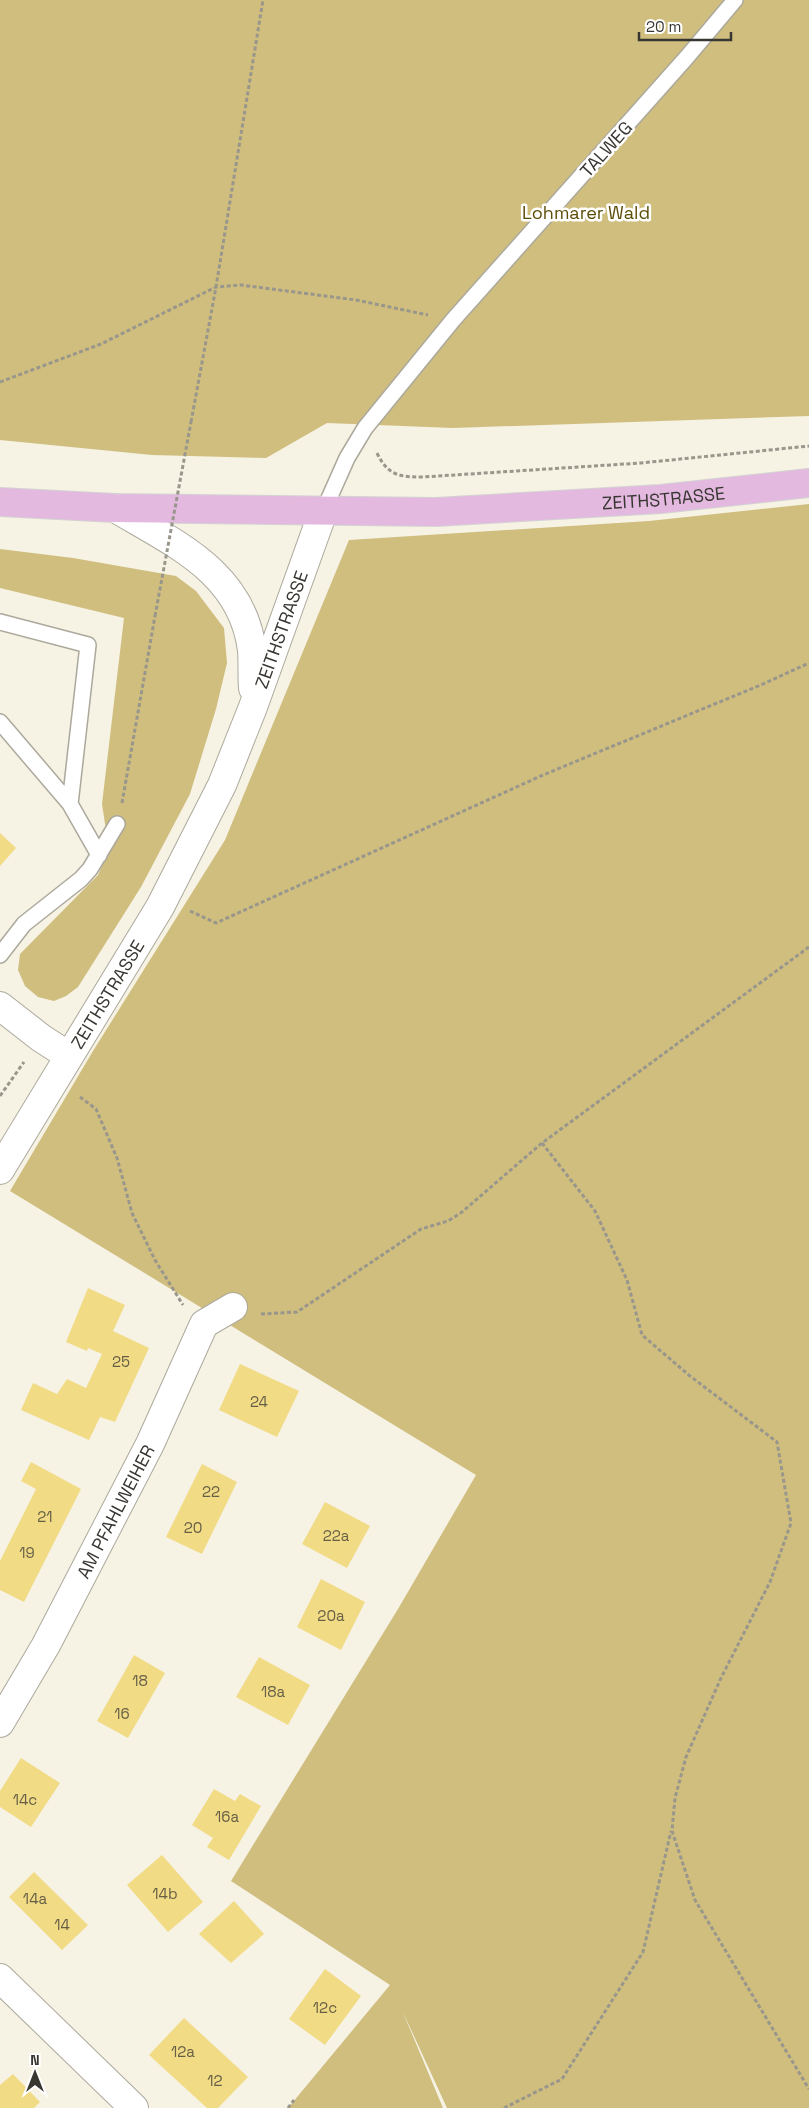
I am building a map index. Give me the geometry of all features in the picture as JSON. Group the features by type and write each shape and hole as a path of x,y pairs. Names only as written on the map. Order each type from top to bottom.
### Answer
{"main road":[{"name":"ZEITHSTRASSE","path":"323,512 436,512 651,500 809,483"},
{"path":"0,502 115,508 323,512"}],"street":[{"path":"115,508 199,560 216,575 233,595 244,617 252,650 253,707"},
{"name":"ZEITHSTRASSE","path":"0,1170 165,899 222,785 253,707 323,512"},
{"path":"0,1006 69,1056"},
{"path":"204,1324 233,1307"},
{"name":"AM PFAHLWEIHER","path":"0,1723 46,1646 146,1452 204,1324"},
{"path":"0,1978 134,2108"}],"lane":[{"name":"TALWEG","path":"323,512 347,458 365,428 474,295 688,57 734,0"},
{"path":"0,622 88,645 70,804"},
{"path":"0,722 70,804 99,855"},
{"path":"0,955 24,924 81,879 99,855 116,824"}],"path":[{"path":"116,824 125,790 216,287 263,0"},
{"path":"0,382 101,344 216,287 241,285 356,300 453,320"},
{"path":"365,428 382,462 392,474 406,477 641,463 809,446"},
{"path":"165,899 216,923 543,775 763,684 809,663"},
{"path":"233,1307 259,1314 297,1312 421,1229 448,1221 462,1212 542,1143 809,947"},
{"path":"0,1096 25,1060 96,1109 117,1158 132,1213 180,1302 204,1324"},
{"path":"504,2108 562,2079 643,1952 672,1830 675,1798 686,1757 721,1678 770,1582 791,1524 778,1442 690,1376 642,1335 627,1280 595,1211 542,1143"},
{"path":"672,1830 695,1900 809,2089"},
{"path":"288,2108 294,2100"}],"green space":[{"name":"Lohmarer Wald","path":"0,0 809,0 809,416 453,428 327,423 266,458 152,455 0,440"},
{"path":"809,504 809,2108 447,2108 402,2010 443,2108 288,2108 390,1985 231,1881 398,1609 476,1475 10,1191 93,1051 225,840 349,540 649,521"},
{"path":"0,549 73,558 176,576 196,591 224,628 227,663 216,709 190,794 141,887 78,987 66,996 54,1001 38,997 25,986 18,970 20,954 98,875 109,850 102,804 124,618 0,588"}],"building":[{"path":"0,833 16,848 0,866"},
{"path":"88,1288 125,1305 113,1331 149,1348 115,1422 100,1417 89,1440 21,1410 33,1383 57,1394 67,1379 86,1388 102,1354 88,1348 87,1351 66,1342"},
{"path":"240,1364 299,1391 277,1437 219,1410"},
{"path":"31,1462 81,1489 24,1602 0,1590 0,1561 36,1489 21,1481"},
{"path":"202,1464 237,1482 202,1554 166,1537"},
{"path":"325,1502 370,1526 347,1568 302,1544"},
{"path":"321,1579 365,1602 341,1650 297,1627"},
{"path":"134,1655 165,1673 128,1738 97,1721"},
{"path":"259,1657 310,1685 288,1725 236,1697"},
{"path":"21,1758 60,1783 31,1827 0,1807 0,1791"},
{"path":"214,1789 235,1801 240,1794 261,1806 229,1860 207,1847 213,1838 192,1825"},
{"path":"162,1855 203,1902 168,1932 127,1885"},
{"path":"34,1872 88,1925 62,1950 9,1897"},
{"path":"234,1901 264,1934 231,1963 199,1934"},
{"path":"325,1969 361,1996 325,2045 289,2019"},
{"path":"184,2018 248,2077 218,2108 207,2108 149,2055"},
{"path":"13,2074 40,2102 34,2108 0,2108 0,2085"}]}
